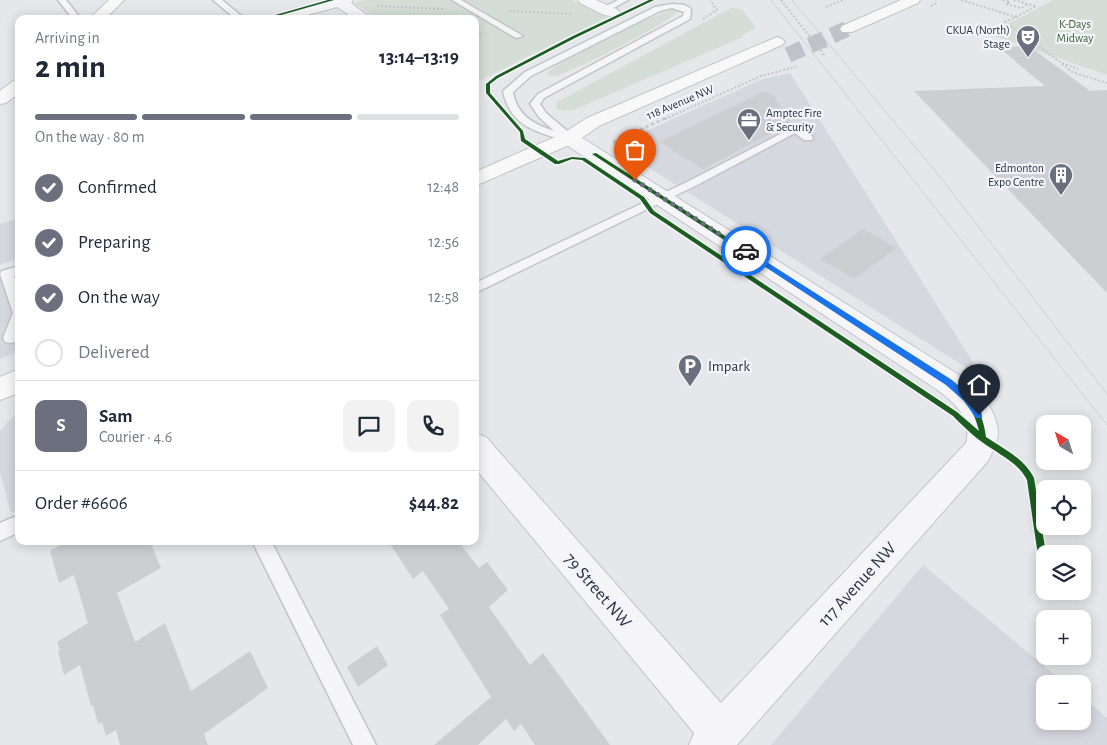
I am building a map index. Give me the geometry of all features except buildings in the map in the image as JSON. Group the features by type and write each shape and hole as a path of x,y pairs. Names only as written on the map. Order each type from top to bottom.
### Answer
{"main road":[{"path":"100,15 117,0"},
{"path":"847,29 914,0"},
{"name":"118 Avenue NW","path":"479,178 569,138 611,131 787,55"},
{"path":"0,388 15,382"}],"street":[{"path":"585,0 609,11"},
{"path":"291,15 345,1 369,15"},
{"path":"569,138 663,197"},
{"name":"117 Avenue NW","path":"663,197 949,383 967,398 979,415 984,439 977,452 716,739"},
{"name":"79 Street NW","path":"479,451 716,739"}],"lane":[{"path":"62,0 74,15"},
{"path":"217,0 236,15"},
{"path":"456,0 519,36"},
{"path":"609,11 624,0"},
{"path":"684,4 688,11 687,17 548,84 535,104 542,115 569,138 535,129 513,110 508,100 508,91 528,74 658,9 684,4"},
{"path":"528,74 548,84"},
{"path":"479,286 663,197 796,129 808,138"},
{"path":"0,269 15,263"},
{"path":"15,271 7,274 15,301"},
{"path":"10,338 15,325"},
{"path":"0,532 15,525"},
{"path":"263,545 365,745"}],"path":[{"path":"699,22 717,10 710,0"},
{"path":"781,0 825,56"},
{"path":"826,7 843,0"},
{"path":"961,0 1016,17"},
{"path":"1003,0 1010,2 1006,4 1021,8 1028,4"},
{"path":"1014,0 1036,6 1005,22 1072,72 1107,83"},
{"path":"345,1 369,15"},
{"path":"813,48 828,47"},
{"path":"594,154 608,148 613,142 761,76 787,55"},
{"path":"1060,62 1078,69"}],"shaded area":[{"path":"790,73 983,378 619,149 619,143 763,79"},
{"path":"15,219 15,259 0,265 0,224"},
{"path":"15,268 15,353 0,359 0,274"},
{"path":"15,414 15,511 11,513 0,473 0,431"},
{"path":"923,565 1036,659 1036,665 1043,665 1055,675 1036,675 1036,730 1091,730 1091,704 1107,718 1107,745 771,745"}],"green space":[{"path":"366,0 572,0 608,17 479,81 479,15 371,15 354,3"},
{"name":"K-Days Midway","path":"1053,0 1107,0 1107,75 989,34"},
{"path":"731,8 742,9 756,28 742,35 743,37 574,110 562,111 556,108 557,102"},
{"path":"673,10 678,11 659,25 621,46 564,73 555,76 547,74 567,59 585,49 646,20"}],"tunnel":[{"path":"788,55 847,29"}],"tram line":[{"path":"771,0 1107,425"},
{"path":"792,0 941,178 1107,394"}],"cycle path":[{"path":"277,15 332,0"},
{"path":"652,0 574,37 497,77 488,84 488,93 522,132 523,140 557,163 572,158 583,159 642,198 652,212 955,414 983,439 1018,462 1031,480 1040,545"},
{"path":"594,154 949,383 973,407 980,421 983,439"}],"way so far":[{"path":"635,180 746,251"}],"place":[{"name":"CKUA (North) Stage","path":"1028,58"},
{"name":"Amptec Fire & Security","path":"749,141"},
{"name":"Edmonton Expo Centre","path":"1061,196"},
{"name":"Impark","path":"690,387"}],"route":[{"path":"746,251 949,383 967,398 979,415"}]}
